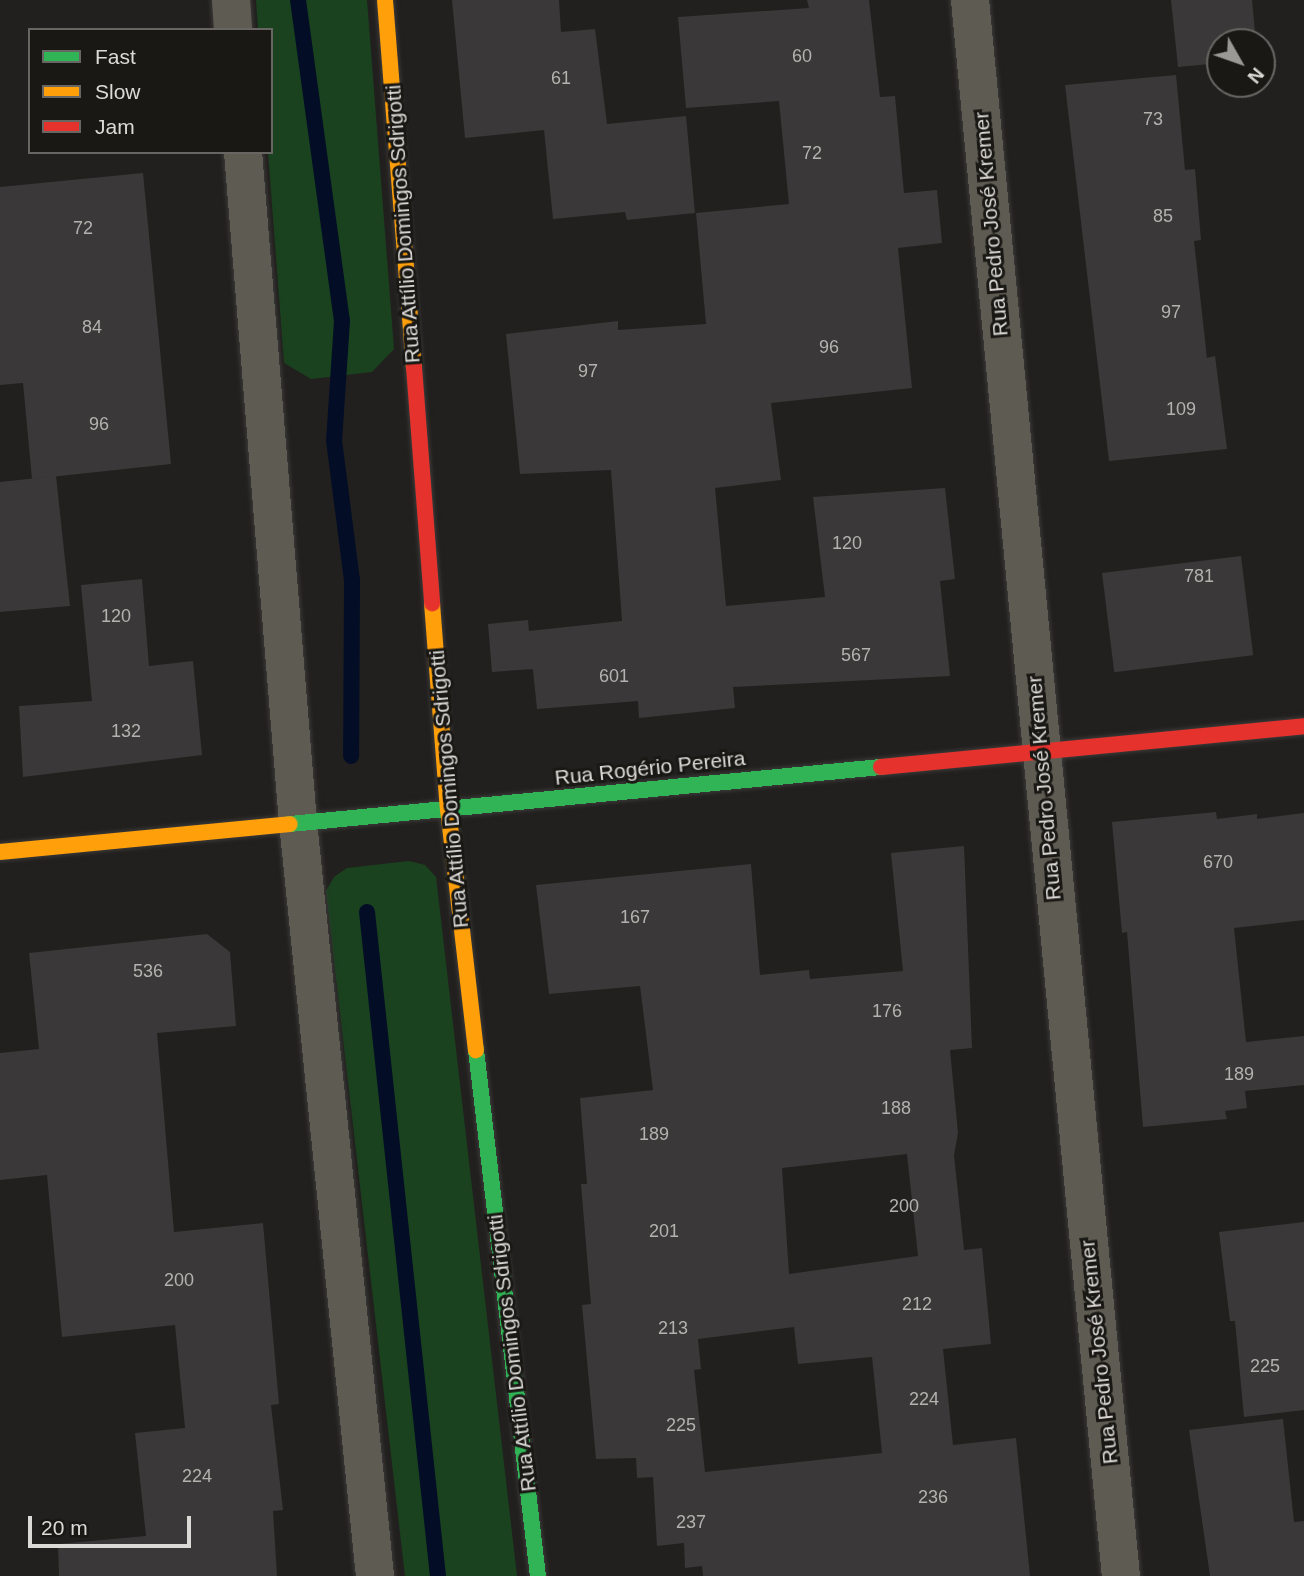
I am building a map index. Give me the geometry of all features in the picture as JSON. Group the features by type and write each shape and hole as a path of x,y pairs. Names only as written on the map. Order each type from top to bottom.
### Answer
{"street":[{"path":"231,0 233,28"},
{"name":"Rua Attílio Domingos Sdrigotti","path":"385,0 448,809 538,1576"},
{"name":"Rua Pedro José Kremer","path":"970,0 1121,1576"},
{"path":"243,154 299,822 375,1576"},
{"name":"Rua Rogério Pereira","path":"0,852 1304,726"}],"green space":[{"path":"256,0 367,0 394,349 372,372 311,379 284,363 268,154 273,154 273,28 258,28"},
{"path":"409,861 425,865 436,877 517,1576 405,1576 326,891 334,877 347,868"}],"building":[{"path":"452,0 559,0 561,32 595,29 607,124 686,116 695,213 627,220 625,212 553,219 544,130 465,138"},
{"path":"807,0 869,0 880,97 895,96 904,193 937,190 942,243 898,248 912,388 771,403 781,480 715,488 726,606 825,597 813,497 945,488 955,579 940,581 950,676 733,687 735,708 639,718 638,701 537,709 533,669 492,672 488,624 528,620 529,631 622,621 611,470 520,474 506,334 618,321 618,330 706,324 696,213 789,204 779,101 686,108 678,17 809,8"},
{"path":"1171,0 1252,0 1255,28 1206,28 1206,64 1178,67"},
{"path":"1176,75 1185,170 1195,169 1201,240 1194,241 1207,358 1215,356 1227,449 1109,461 1065,85"},
{"path":"143,173 171,464 32,479 23,383 0,385 0,187"},
{"path":"56,476 70,606 0,612 0,482"},
{"path":"1241,556 1253,655 1114,672 1102,573"},
{"path":"142,579 149,666 193,661 202,755 23,777 19,706 92,701 81,585"},
{"path":"1216,812 1217,819 1257,814 1257,819 1304,813 1304,920 1234,928 1246,1042 1304,1036 1304,1085 1245,1091 1247,1108 1225,1111 1227,1119 1143,1127 1127,932 1122,933 1112,822"},
{"path":"964,846 972,1048 950,1050 958,1133 954,1155 964,1250 982,1248 991,1344 943,1349 953,1445 1016,1438 1030,1576 703,1576 702,1566 685,1568 684,1543 657,1546 653,1477 637,1478 636,1458 596,1459 582,1305 591,1304 581,1184 587,1184 580,1098 653,1090 640,986 549,994 536,885 751,864 760,975 809,970 810,979 903,971 891,853","holes":["907,1154 918,1256 789,1274 782,1168","794,1327 798,1364 872,1357 882,1453 705,1472 694,1370 701,1369 698,1339"]},
{"path":"207,934 230,952 236,1026 157,1033 174,1232 263,1223 279,1404 271,1405 283,1510 273,1511 277,1576 59,1576 58,1544 146,1536 135,1433 185,1428 175,1325 62,1337 47,1175 0,1180 0,1053 39,1049 29,953"},
{"path":"1304,1222 1304,1410 1244,1417 1235,1321 1230,1321 1219,1232"},
{"path":"1283,1419 1294,1522 1304,1521 1304,1576 1210,1576 1189,1430"}],"waterway":[{"path":"298,0 342,321 334,440 352,580 351,756"},
{"path":"367,912 438,1576"}],"traffic: fast":[{"path":"290,824 881,767"},
{"path":"476,1050 538,1576"}],"traffic: slow":[{"path":"385,0 414,367"},
{"path":"432,603 448,809 476,1050"},
{"path":"0,852 290,824"}],"traffic: jam":[{"path":"414,367 432,603"},
{"path":"881,767 1304,726"}]}
